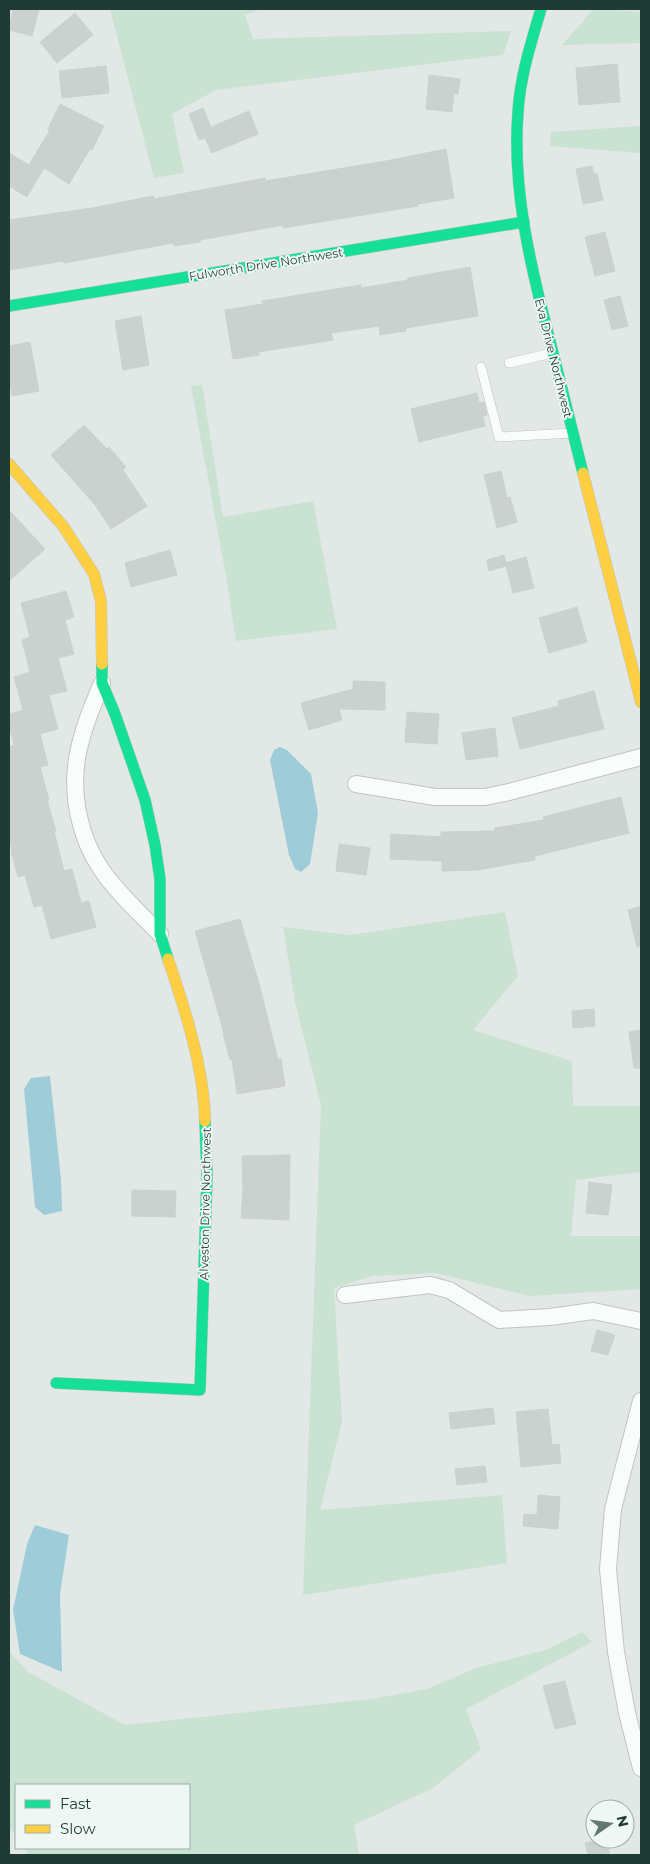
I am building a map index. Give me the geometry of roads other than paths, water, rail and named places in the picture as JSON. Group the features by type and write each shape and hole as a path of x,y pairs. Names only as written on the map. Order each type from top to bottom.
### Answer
{"street":[{"name":"Eva Drive Northwest","path":"540,9 525,64 518,116 518,162 524,222 534,275 553,353 641,702"},
{"name":"Fulworth Drive Northwest","path":"9,306 524,222"},
{"name":"Alveston Drive Northwest","path":"9,464 63,526 94,574 101,601 102,683 88,716 77,759 76,795 80,821 89,847 101,869 127,901 160,934"},
{"name":"Alveston Drive Northwest","path":"56,1384 200,1390 207,1176 205,1113 196,1056 182,1000 160,934 160,879 145,800 115,714 102,683"},
{"path":"356,784 435,798 484,797 510,792 641,757"},
{"path":"345,1294 430,1285 449,1290 499,1320 550,1317 593,1311 641,1321"},
{"path":"641,1401 613,1509 608,1569 616,1652 627,1712 641,1768"}],"lane":[{"path":"509,363 553,353"},
{"path":"481,367 499,437 526,434 573,433"}],"water":[{"path":"280,747 287,750 311,774 318,813 310,864 301,872 295,869 289,855 270,760 274,750"},
{"path":"50,1076 61,1179 62,1211 44,1215 35,1207 24,1089 31,1078"},
{"path":"35,1525 69,1535 60,1594 62,1672 20,1654 13,1610 27,1544"}]}
